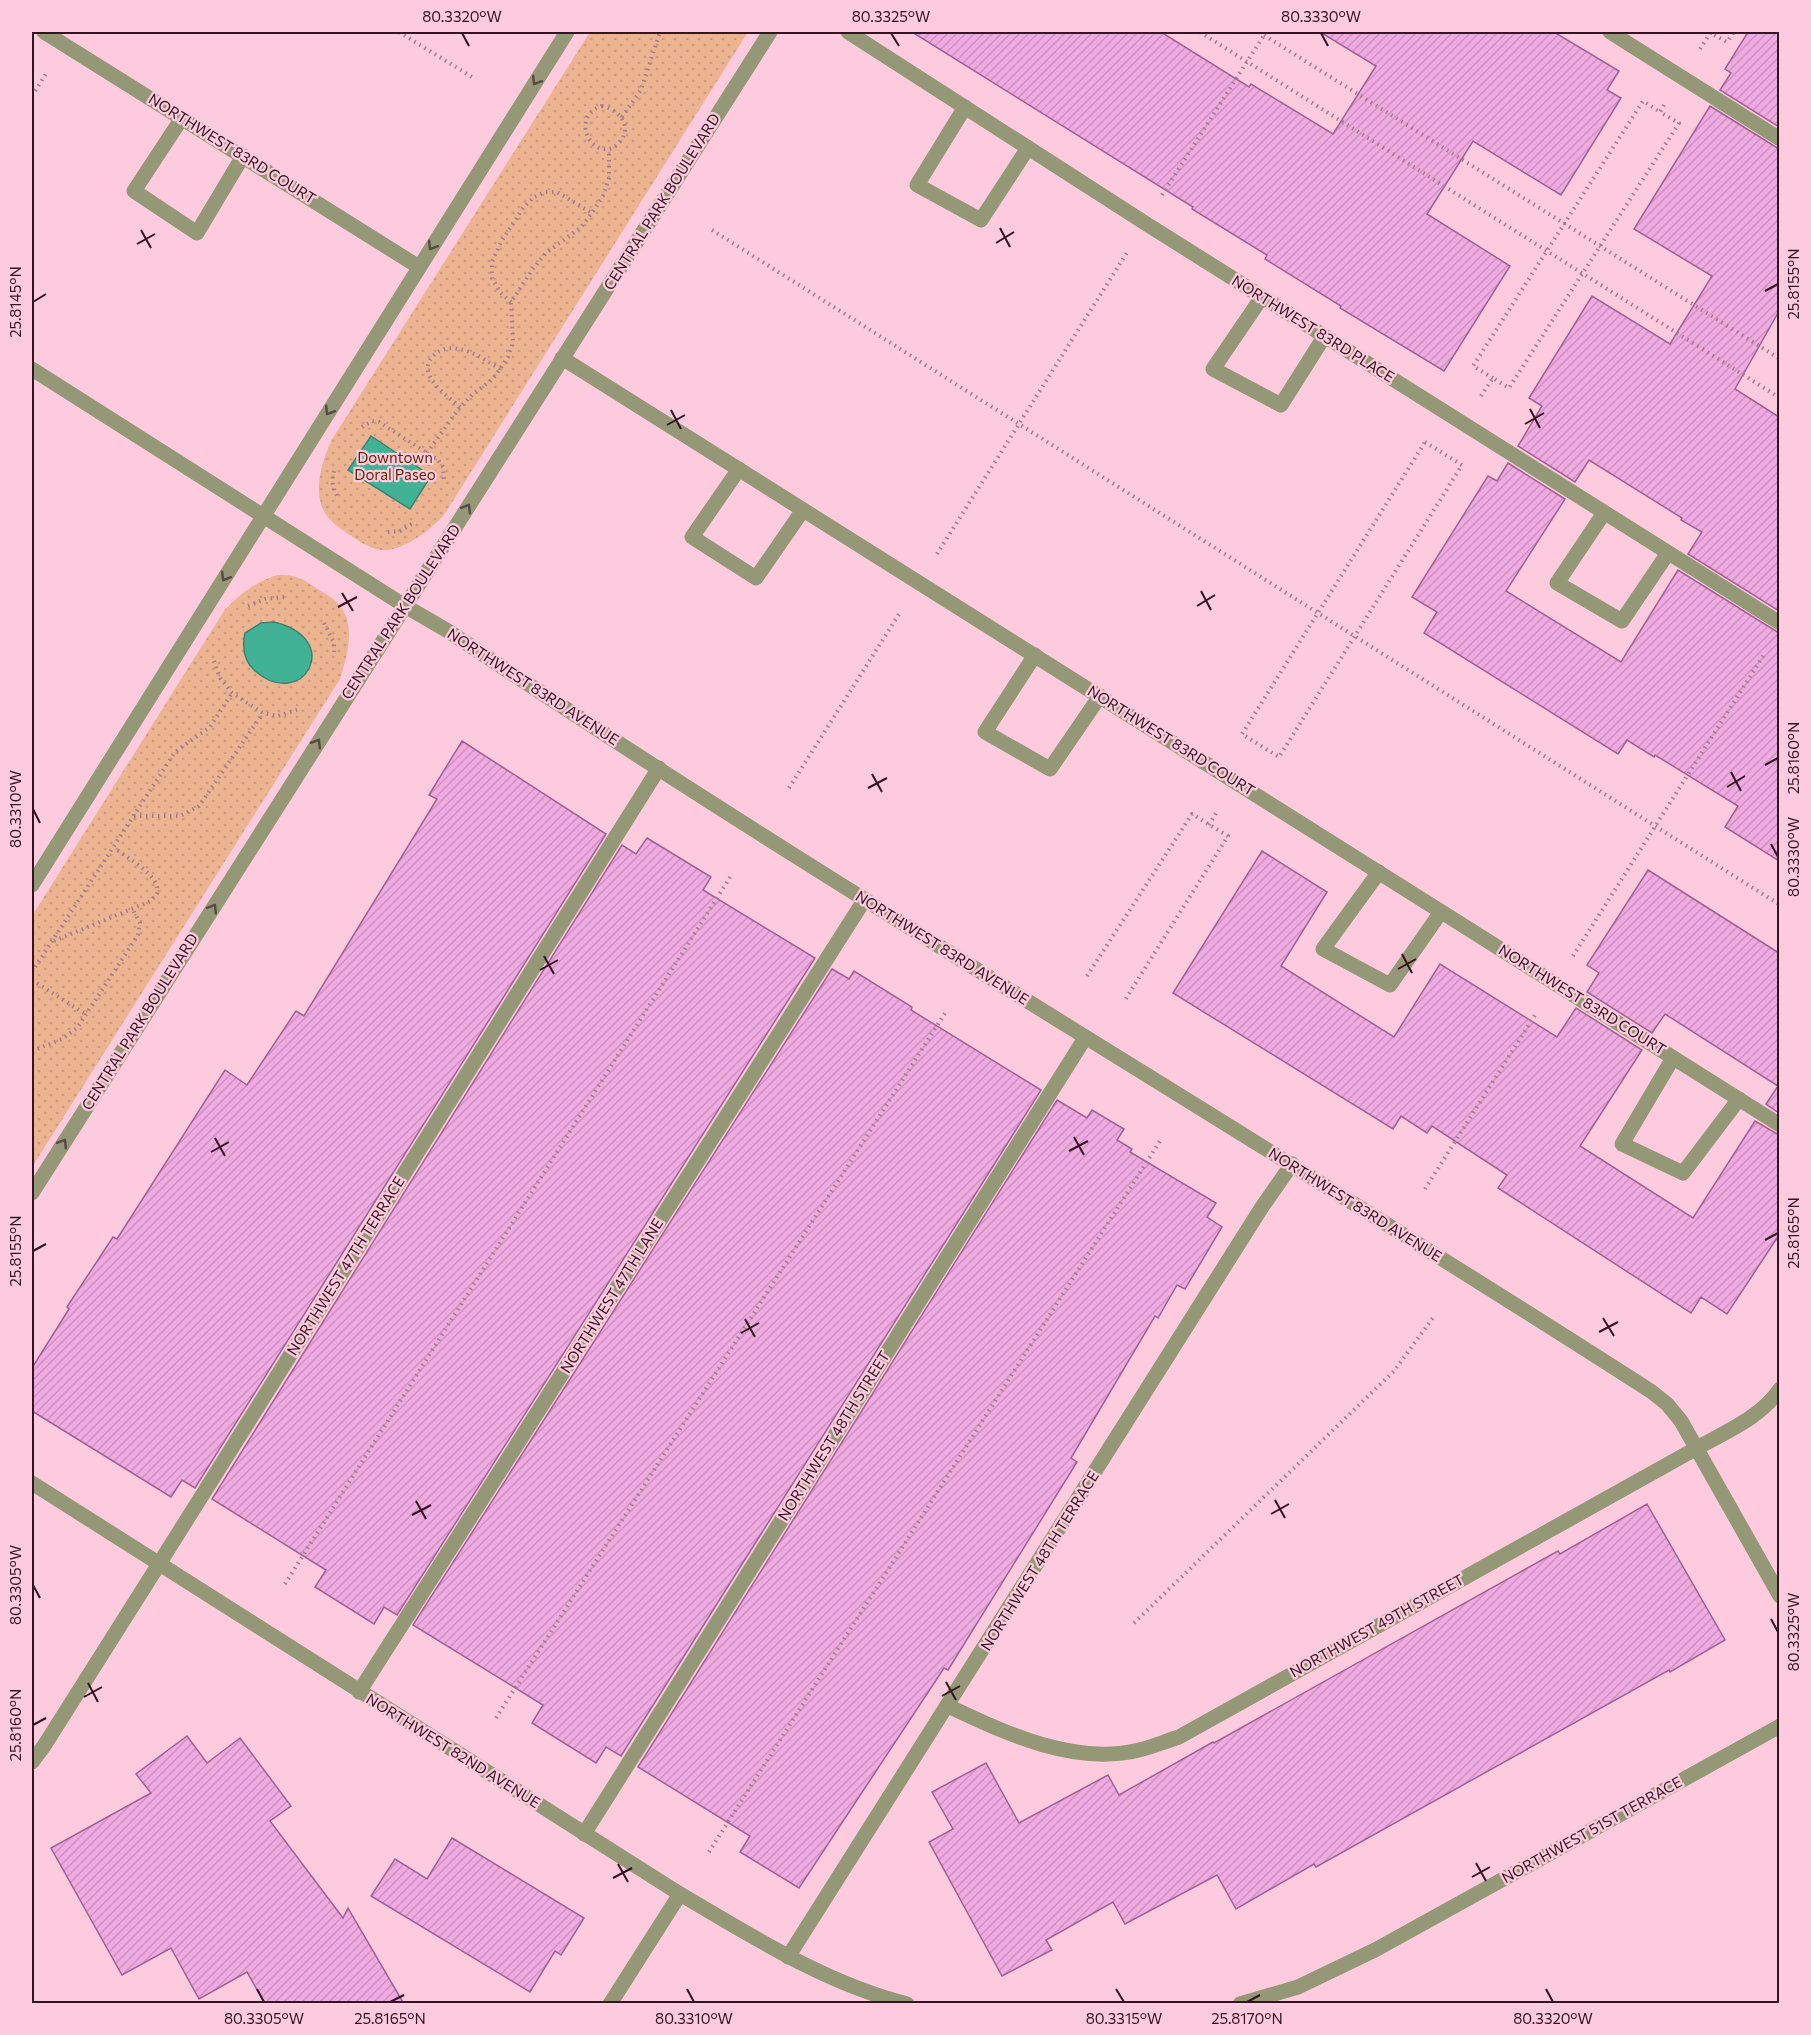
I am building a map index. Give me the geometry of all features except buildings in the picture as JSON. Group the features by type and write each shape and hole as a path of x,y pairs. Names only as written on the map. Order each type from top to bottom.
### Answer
{"street":[{"name":"NORTHWEST 83RD COURT","path":"44,32 420,267"},
{"path":"32,885 567,32"},
{"name":"CENTRAL PARK BOULEVARD","path":"32,1193 770,32"},
{"name":"NORTHWEST 83RD PLACE","path":"848,32 1324,337 1779,623"},
{"path":"1610,32 1779,139"},
{"path":"965,107 917,185 981,220 1028,148"},
{"path":"182,118 134,191 197,233 243,156"},
{"path":"1262,297 1213,369 1281,405 1324,337"},
{"name":"NORTHWEST 83RD COURT","path":"562,358 1779,1125"},
{"name":"NORTHWEST 83RD AVENUE","path":"32,369 1085,1038 1292,1164 1652,1392 1667,1404 1681,1422 1779,1596"},
{"path":"738,469 692,537 756,578 803,510"},
{"path":"1604,513 1557,583 1622,621 1668,553"},
{"path":"1035,655 985,732 1050,769 1100,696"},
{"name":"NORTHWEST 47TH TERRACE","path":"32,1762 50,1737 659,768"},
{"path":"1379,872 1323,949 1390,986 1441,912"},
{"name":"NORTHWEST 47TH LANE","path":"359,1692 865,899"},
{"name":"NORTHWEST 48TH STREET","path":"584,1834 1085,1038"},
{"path":"1672,1058 1622,1144 1683,1173 1740,1100"},
{"name":"NORTHWEST 48TH TERRACE","path":"789,1957 1256,1217 1292,1164"},
{"name":"NORTHWEST 49TH STREET","path":"948,1706 1010,1735 1048,1746 1096,1754 1138,1751 1168,1740 1189,1731 1758,1413 1772,1401 1779,1389"},
{"name":"NORTHWEST 82ND AVENUE","path":"32,1483 680,1894 789,1957 826,1975 907,2004"},
{"name":"NORTHWEST 51ST TERRACE","path":"1240,2004 1298,1987 1375,1950 1779,1726"},
{"path":"610,2004 680,1894"}],"path":[{"path":"399,32 472,77"},
{"path":"622,117 641,90 660,32"},
{"path":"1200,32 1779,398"},
{"path":"1259,32 1265,33 1779,359"},
{"path":"1695,56 1710,32 1727,42 1734,32"},
{"path":"1159,200 1265,33"},
{"path":"32,96 52,64"},
{"path":"1660,112 1670,96"},
{"path":"1643,101 1679,123 1509,388 1473,366 1564,224 1643,101"},
{"path":"602,106 613,108 622,117 625,134 618,144 609,150 601,150 587,136 586,116 592,109 602,106"},
{"path":"428,453 460,406 493,379 508,357 513,342 511,302 546,253 580,228 603,196 609,178 609,150"},
{"path":"511,302 500,292 492,278 492,262 501,242 523,208 545,192 557,192 592,213"},
{"path":"712,230 1779,905"},
{"path":"932,562 1129,250"},
{"path":"460,406 429,376 428,367 431,358 439,351 449,348 461,349 500,369"},
{"path":"1476,403 1493,378"},
{"path":"359,430 372,421 379,422 428,453 443,467 445,477 442,486"},
{"path":"1425,442 1462,465 1279,757 1242,734 1318,613 1425,442"},
{"path":"336,466 332,478 334,490 339,499"},
{"path":"388,532 400,531 419,519"},
{"path":"241,612 248,606 265,599 284,597"},
{"path":"789,788 906,602"},
{"path":"324,622 334,643 334,654"},
{"path":"1568,964 1765,652"},
{"path":"216,654 214,662 220,678 232,693 263,713 279,716 300,708"},
{"path":"32,972 175,752 210,727 232,693"},
{"path":"134,816 180,816 199,806 263,713"},
{"path":"1087,976 1192,814 1228,836 1125,1000"},
{"path":"53,942 151,901 156,893 157,884 152,876 114,848"},
{"path":"285,1584 732,874"},
{"path":"32,1051 62,1039 77,1028 87,1015 138,935 140,923 132,908"},
{"path":"32,980 87,1015"},
{"path":"1425,1189 1542,1004"},
{"path":"496,1718 947,1010"},
{"path":"709,1852 1160,1141"},
{"path":"1134,1623 1394,1371 1434,1315"}],"green space":[{"name":"Downtown Doral Paseo","path":"590,32 748,32 444,515 424,533 407,544 389,550 372,548 328,518 321,504 319,480 331,441"},
{"path":"277,575 290,575 304,580 332,598 344,612 349,640 340,679 32,1167 32,916 224,611 248,590"}],"shaded area":[{"path":"371,436 431,476 410,509 348,470"},
{"path":"274,622 296,631 308,643 312,656 309,668 301,678 288,683 273,681 255,671 248,663 245,654 245,633 261,623"}]}
